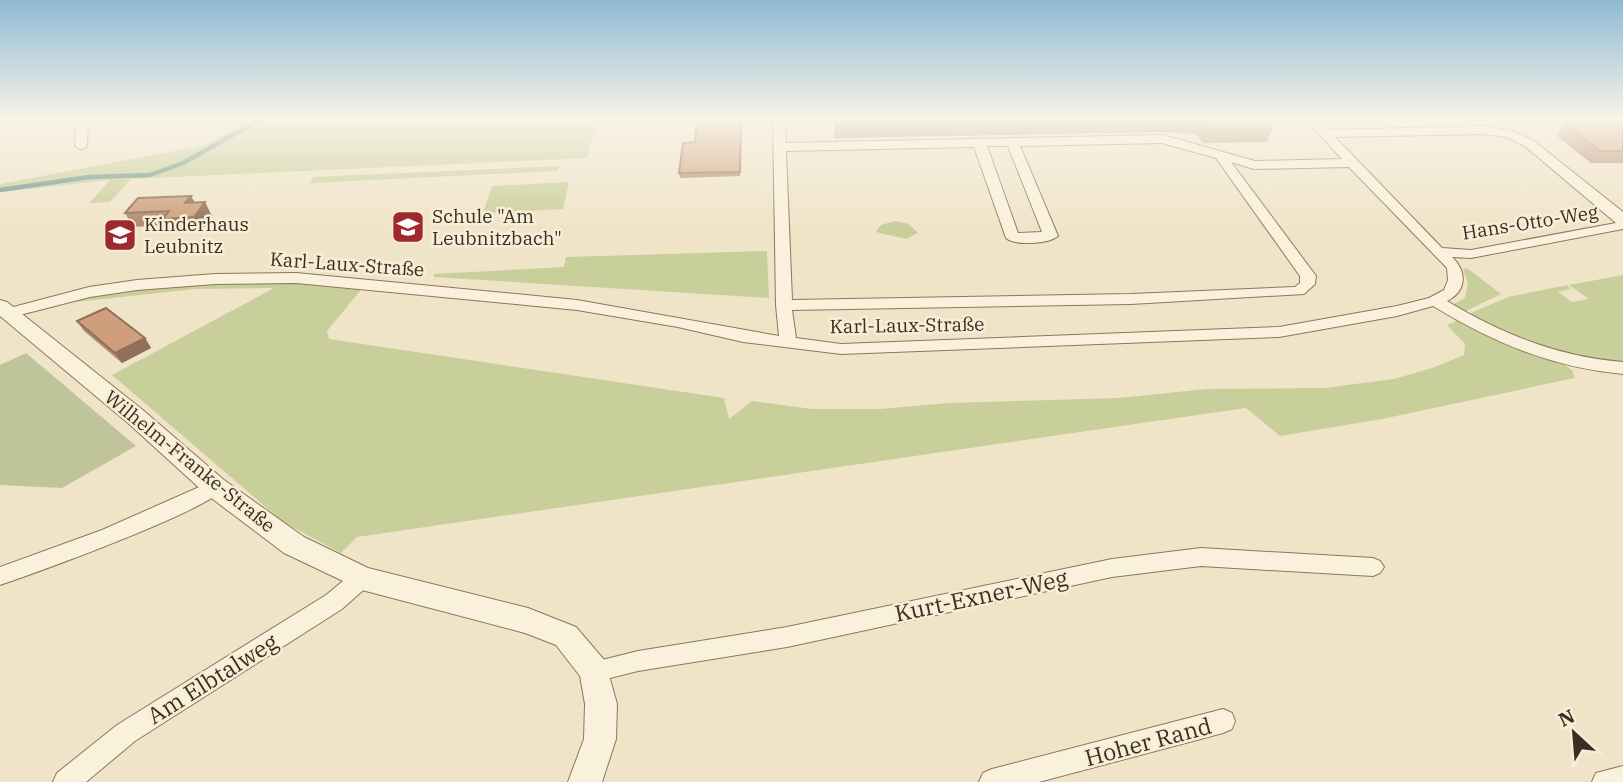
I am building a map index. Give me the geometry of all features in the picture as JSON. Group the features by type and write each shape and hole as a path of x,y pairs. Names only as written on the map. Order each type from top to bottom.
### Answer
{"street":[{"path":"779,155 784,305 788,341"},
{"path":"984,155 1013,238 1051,236 1018,155"},
{"path":"1214,155 1254,165 1352,163"},
{"path":"1345,155 1454,267 1456,280 1451,293 1435,301"},
{"name":"Hans-Otto-Weg","path":"1438,252 1471,254 1614,229 1622,225 1623,220 1544,155"},
{"name":"Karl-Laux-Straße","path":"784,305 1131,299 1299,291 1307,284 1308,276 1228,171 1222,158"},
{"name":"Karl-Laux-Straße","path":"4,310 77,294 137,285 215,279 296,278 600,308 743,337 788,341 831,349 1279,332 1435,301"},
{"path":"1435,301 1492,333 1577,370 1623,368"},
{"name":"Wilhelm-Franke-Straße","path":"4,310 136,417 215,487 295,545 362,578 528,621 566,636 594,671 601,704 600,739 585,782"},
{"path":"0,576 48,561 133,527 215,487"},
{"name":"Kurt-Exner-Weg","path":"594,671 638,661 787,637 1112,568 1201,557 1373,567"},
{"name":"Am Elbtalweg","path":"66,782 126,733 334,602 362,578"},
{"name":"Hoher Rand","path":"992,782 1223,721"},
{"path":"1605,782 1623,779"}],"green space":[{"path":"151,155 588,155 587,158 131,179 110,202 89,203 110,180 0,192 0,184"},
{"path":"559,166 558,171 310,183 313,177"},
{"path":"569,182 563,209 483,213 492,186"},
{"path":"895,221 909,224 918,233 906,239 876,232 881,225"},
{"path":"767,251 769,298 434,277 434,274 564,267 566,257"},
{"path":"1467,268 1501,294 1460,314 1448,307 1465,298 1468,283 1463,269"},
{"path":"1623,275 1623,361 1569,356 1539,348 1464,316 1508,297 1567,285 1571,289 1558,292 1572,302 1589,299 1569,285"},
{"path":"215,279 365,285 327,331 329,339 724,398 729,419 752,401 812,409 880,409 948,403 1118,398 1207,389 1324,388 1394,379 1464,355 1465,344 1447,325 1459,320 1559,361 1572,370 1575,378 1382,419 1280,436 1246,408 357,537 341,553 283,522 112,375 274,288 195,289 76,302 80,297"},
{"path":"26,353 136,446 62,488 0,485 0,365"}],"building":[{"path":"681,155 740,155 740,172 679,173"},
{"path":"191,196 185,203 205,202 194,217 163,219 169,211 125,213 138,198"},
{"path":"106,308 145,338 115,353 77,321"}],"waterway":[{"path":"0,190 89,177 150,175 196,155"}],"place":[{"name":"Schule \"Am Leubnitzbach\"","path":"408,227"},
{"name":"Kinderhaus Leubnitz","path":"120,235"}]}
